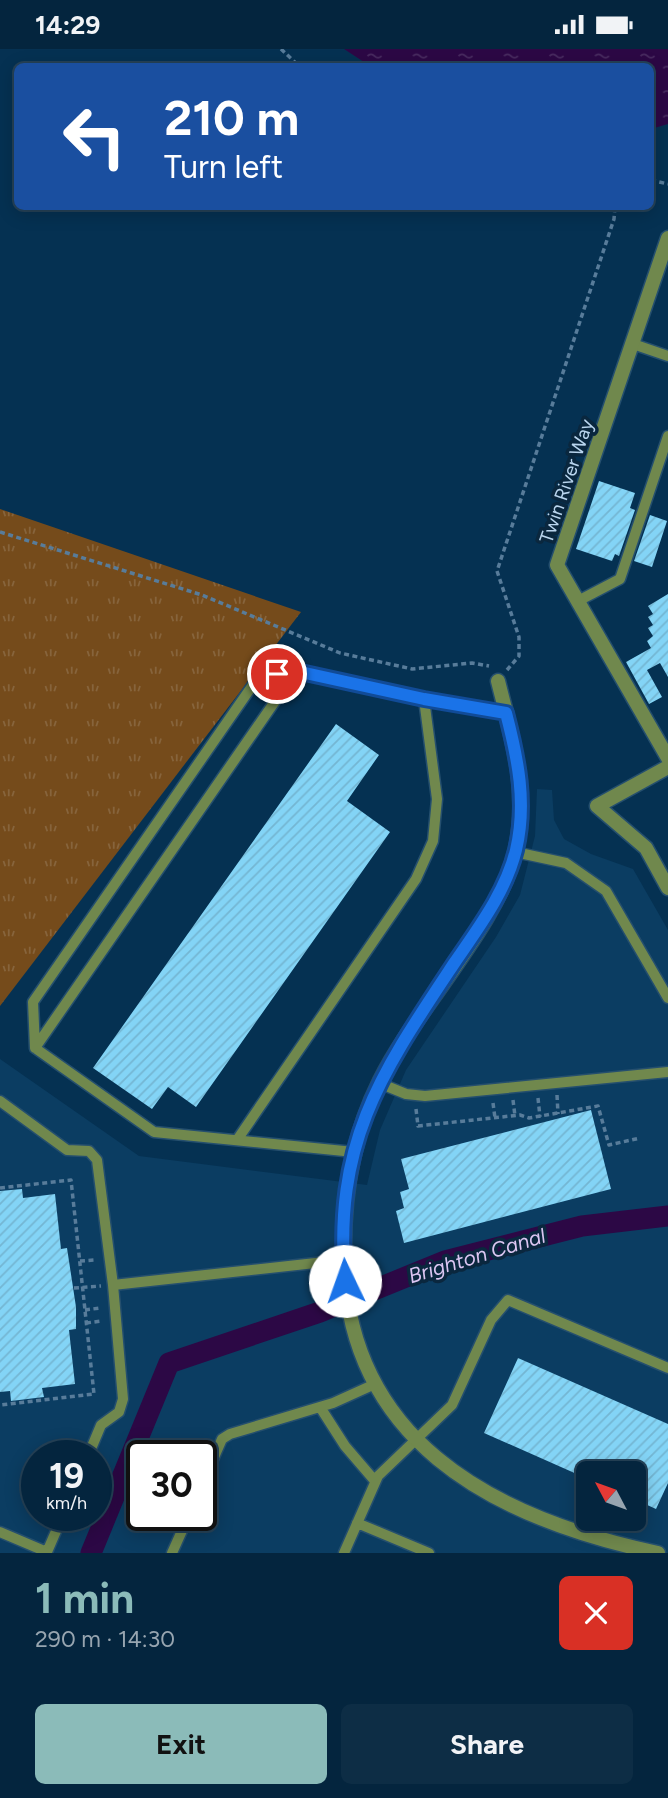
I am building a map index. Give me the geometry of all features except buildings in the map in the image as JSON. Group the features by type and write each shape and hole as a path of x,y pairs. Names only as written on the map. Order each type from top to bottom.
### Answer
{"street":[{"name":"Twin River Way","path":"668,238 557,565 668,758"},
{"path":"498,681 521,787 515,852 496,899 405,1034 379,1083 354,1152 344,1211 343,1260 350,1315 375,1384 415,1441 466,1482 520,1511 585,1535 658,1553"},
{"path":"668,767 597,806 646,848 668,888"}],"lane":[{"path":"633,344 668,356"},
{"path":"578,601 620,579 668,436"},
{"path":"34,1048 296,671"},
{"path":"34,1048 33,1002 259,676 296,671 424,699 506,713"},
{"path":"237,1140 416,879 433,841 437,799 424,699"},
{"path":"515,852 566,863 586,874 606,891 668,998"},
{"path":"34,1048 154,1132 354,1152"},
{"path":"379,1083 406,1094 435,1096 668,1072"},
{"path":"0,1101 67,1150 89,1151 97,1160 114,1285 123,1399 119,1412 101,1425 95,1440"},
{"path":"114,1285 343,1260"},
{"path":"344,1553 375,1481 452,1405 491,1320 508,1300 668,1368"},
{"path":"217,1450 222,1439 320,1407 375,1384"},
{"path":"320,1407 345,1446 375,1481"},
{"path":"357,1523 429,1553"},
{"path":"0,1532 47,1552 56,1531"},
{"path":"173,1553 182,1531"}],"path":[{"path":"281,49 296,63"},
{"path":"0,532 202,595 340,653 412,669 472,663 489,667 498,681 519,656 519,637 497,571 615,210"},
{"path":"407,1108 417,1109 418,1126 520,1115 529,1118 598,1105 609,1145 640,1138"},
{"path":"0,1188 71,1180 94,1394 0,1405"},
{"path":"74,1288 114,1285"}],"shaded area":[{"path":"537,789 552,790 554,820 564,839 591,854 633,869 668,930 668,1553 0,1553 0,1059 139,1156 367,1185 380,1130 406,1070 496,937 520,895 535,836"}],"green space":[{"path":"0,509 301,612 0,1006"}],"water":[{"path":"344,49 668,49 668,124 654,128 654,63 365,63"}],"waterway":[{"name":"Brighton Canal","path":"91,1553 169,1363 320,1312 445,1261 582,1226 668,1216"}],"route":[{"path":"277,674 296,671 424,699 506,713 519,765 520,820 515,852 496,899 405,1034 379,1083 361,1126 349,1169 344,1211 345,1281"}]}
